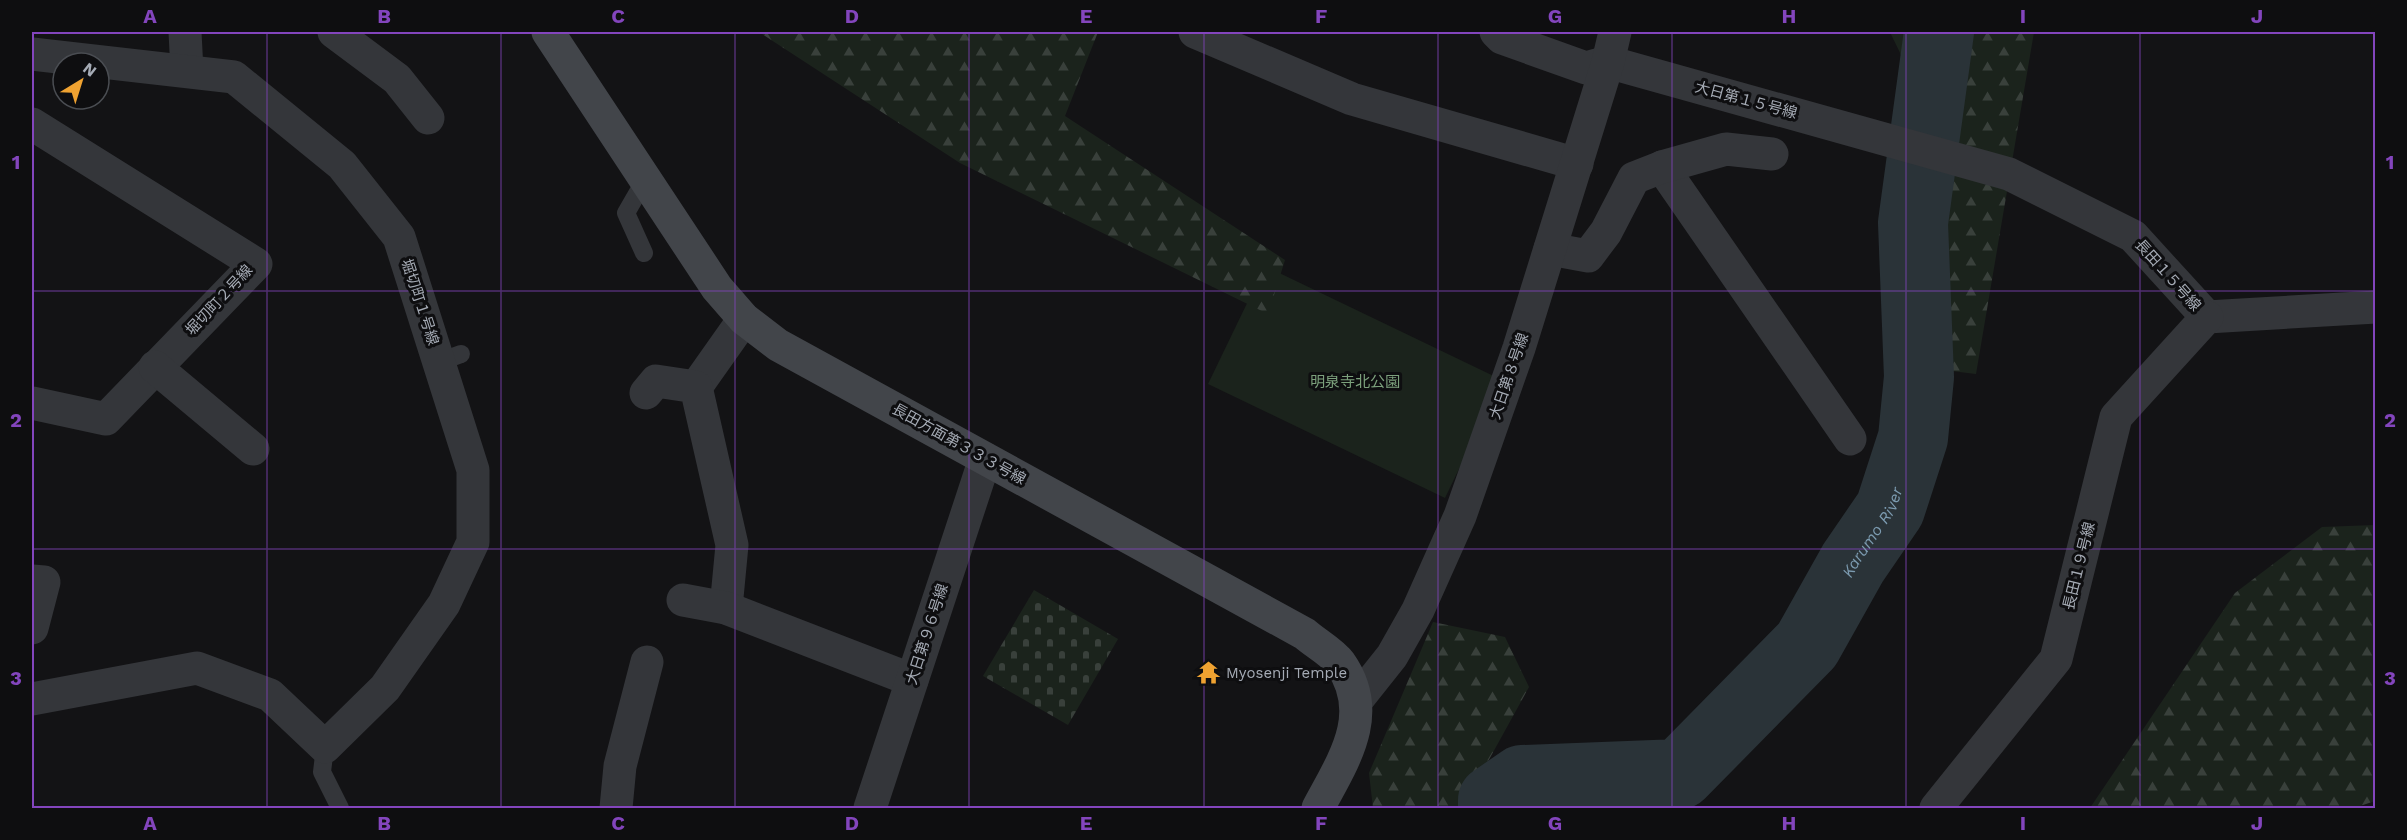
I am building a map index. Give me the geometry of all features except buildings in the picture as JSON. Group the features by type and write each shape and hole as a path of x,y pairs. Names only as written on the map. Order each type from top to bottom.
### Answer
{"street":[{"path":"185,32 187,71"},
{"path":"334,32 398,79 428,118"},
{"name":"長田方面第３３３号線","path":"548,32 717,288 744,319 778,345 1305,634 1340,663 1357,700"},
{"path":"1195,32 1352,99 1577,164"},
{"path":"1496,32 1502,38 1586,68 1612,47"},
{"name":"大日第８号線","path":"1357,700 1392,656 1418,610 1460,516 1519,348 1612,47"},
{"name":"大日第１５号線","path":"1612,47 1885,138 2009,174"},
{"name":"堀切町１号線","path":"32,54 234,77 342,165 399,237 450,358 472,470 473,542 444,604 385,688 325,747"},
{"name":"堀切町２号線","path":"32,124 256,264 106,419 32,403"},
{"path":"1550,249 1587,256 1606,232 1634,178 1662,167 1726,149 1772,154"},
{"path":"1662,167 1850,439"},
{"name":"長田１５号線","path":"2009,174 2133,236 2206,317 2376,307"},
{"name":"長田１９号線","path":"1936,808 2056,659 2116,417 2206,317"},
{"path":"726,608 732,545 696,387 744,319"},
{"path":"155,367 253,449"},
{"path":"646,393 656,381 696,387"},
{"name":"大日第９６号線","path":"870,808 985,459"},
{"path":"32,581 44,582 32,628"},
{"path":"683,600 726,608 912,680"},
{"path":"616,808 620,766 647,662"},
{"path":"32,699 197,668 270,695 325,747"},
{"path":"1318,808 1353,737 1357,700"}],"lane":[{"path":"644,253 626,213 645,180"},
{"path":"325,747 322,772 340,808"}],"green space":[{"path":"759,32 1098,32 1065,116 1285,260 1268,314 960,163"},
{"path":"1890,32 2034,32 1976,374 1920,367 1918,90"},
{"name":"明泉寺北公園","path":"1265,266 1502,380 1445,498 1208,384"},
{"path":"2375,525 2375,801 2354,808 2090,808 2235,593 2322,527"},
{"path":"1034,590 1118,639 1068,725 983,676"},
{"path":"1433,622 1505,637 1529,687 1475,785 1480,808 1373,808 1369,773"}],"waterway":[{"name":"Karumo River","path":"1493,808 1493,800 1522,780 1680,774 1807,645 1853,563 1890,509 1913,438 1919,377 1913,223 1939,32"}],"place":[{"name":"Myosenji Temple","path":"1208,673"}]}
